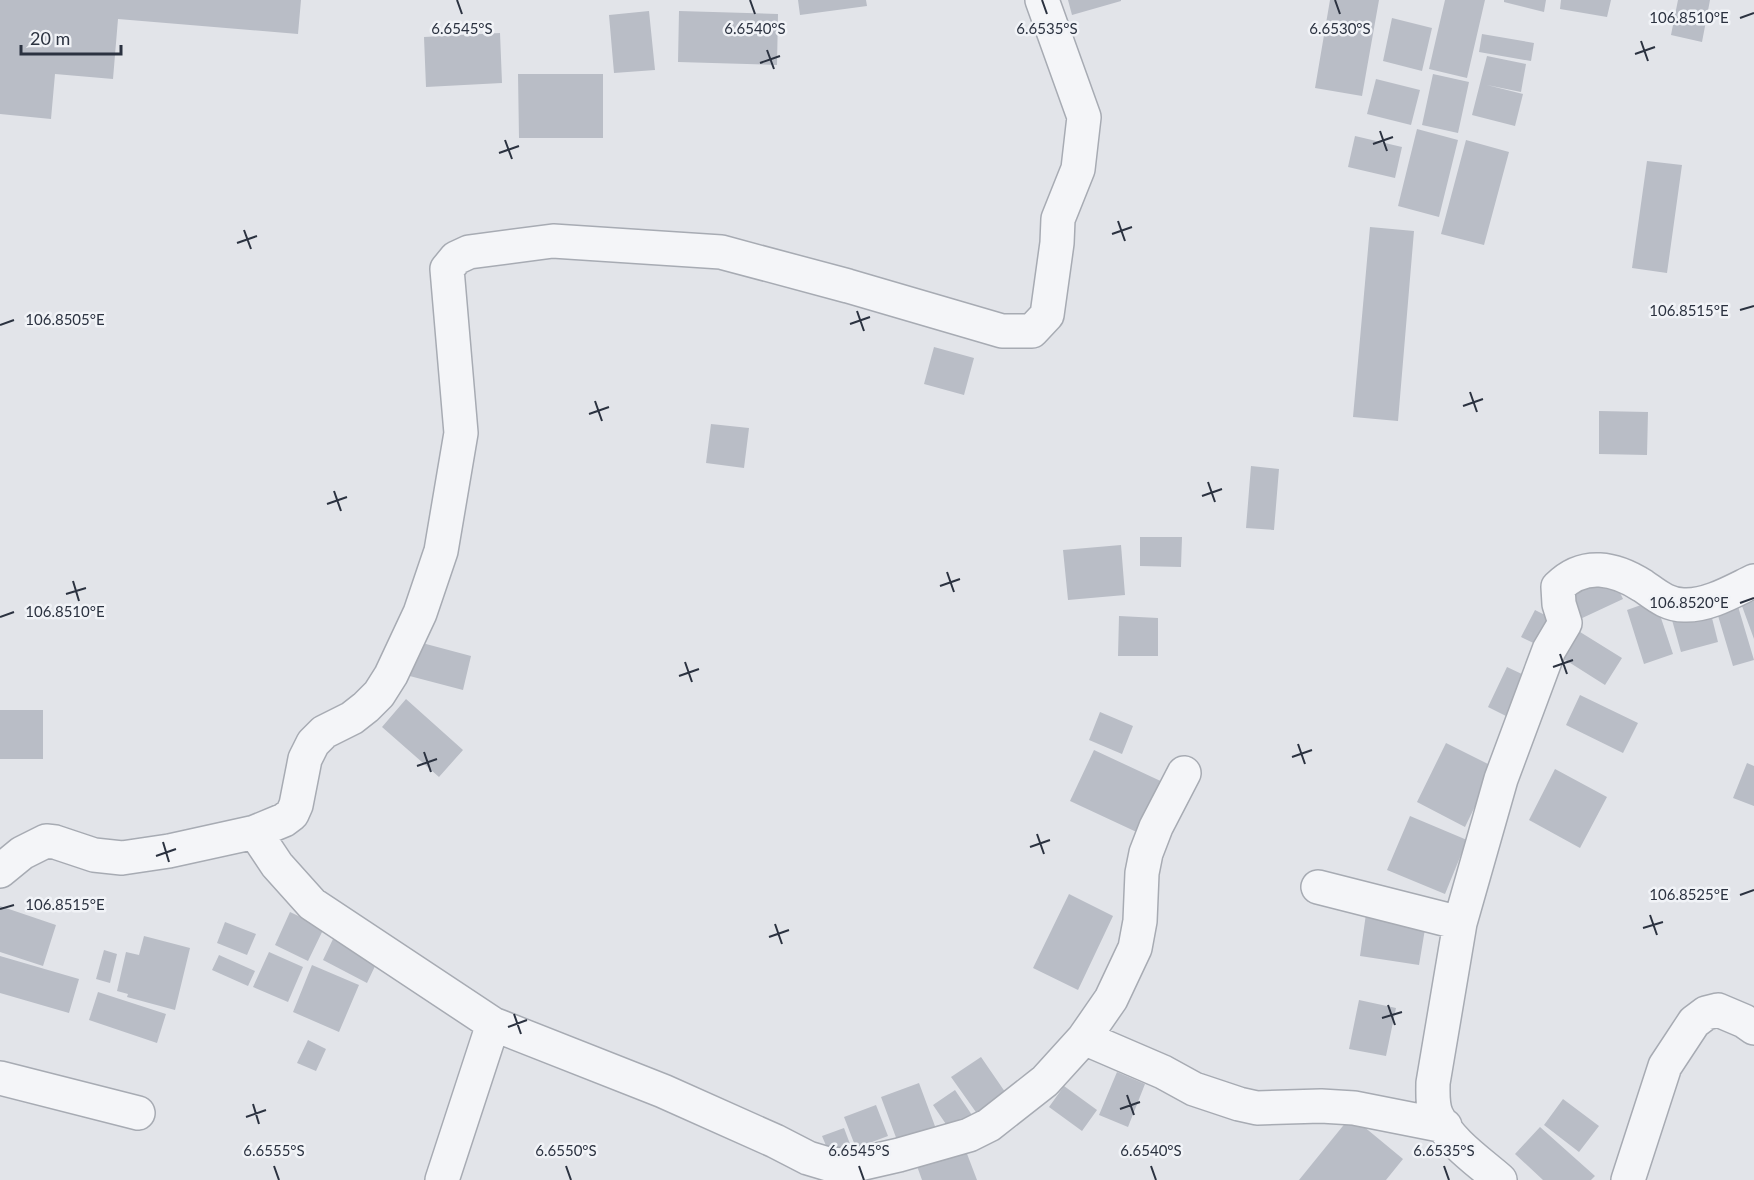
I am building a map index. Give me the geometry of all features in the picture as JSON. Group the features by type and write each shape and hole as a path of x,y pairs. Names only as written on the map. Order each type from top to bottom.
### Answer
{"street":[{"path":"0,871 22,853 46,842 55,842 94,855 122,858 169,851 255,832 284,820 292,814 296,805 305,759 313,743 324,732 359,713 379,694 391,675 420,613 441,551 461,433 447,269 456,258 469,252 553,241 721,252 1002,331 1032,331 1047,315 1058,219 1078,169 1084,117 1042,0"},
{"path":"1500,1180 1451,1136 1437,1115 1433,1101 1433,1083 1460,923 1501,779 1549,650 1565,623 1559,603 1558,587 1565,580 1583,571 1609,570 1640,585 1666,602 1683,605 1708,601 1754,581"},
{"path":"255,832 277,865 312,904 493,1024 663,1091 808,1158 828,1164 845,1165 899,1155 969,1135 988,1125 1046,1081 1084,1038 1112,999 1135,948 1140,921 1142,873 1146,853 1156,827 1184,773"},
{"path":"1318,887 1460,923"},
{"path":"1628,1180 1665,1066 1694,1022 1706,1013 1718,1010 1754,1028"},
{"path":"442,1180 493,1024"},
{"path":"1084,1038 1163,1072 1194,1089 1239,1104 1257,1108 1321,1106 1353,1108 1445,1126"},
{"path":"0,1078 138,1113"}],"building":[{"path":"0,0 301,0 298,34 118,19 113,79 55,74 51,119 0,114"},
{"path":"798,0 866,0 867,6 800,15"},
{"path":"1068,0 1121,0 1121,1 1072,15"},
{"path":"1330,0 1379,0 1362,96 1315,88"},
{"path":"1445,0 1485,0 1467,78 1429,69"},
{"path":"1504,0 1546,0 1544,12 1504,2"},
{"path":"1561,0 1611,0 1607,17 1560,9"},
{"path":"1678,0 1710,0 1702,42 1671,35"},
{"path":"649,11 655,70 614,73 609,15"},
{"path":"679,11 778,14 777,65 678,62"},
{"path":"1392,18 1432,28 1422,71 1383,61"},
{"path":"500,33 502,83 426,87 424,37"},
{"path":"1482,34 1534,43 1531,61 1479,52"},
{"path":"1487,56 1526,64 1521,92 1487,85 1523,94 1515,126 1472,115"},
{"path":"518,74 603,74 603,138 519,138"},
{"path":"1433,74 1469,82 1458,133 1422,125"},
{"path":"1376,79 1420,90 1411,125 1367,114"},
{"path":"1417,129 1458,140 1439,217 1398,206"},
{"path":"1355,136 1402,147 1395,178 1348,167"},
{"path":"1466,140 1509,152 1484,245 1441,234"},
{"path":"1647,161 1682,165 1667,273 1632,268"},
{"path":"1370,227 1414,231 1398,421 1353,417"},
{"path":"934,347 974,358 964,395 924,384"},
{"path":"1599,411 1648,412 1647,455 1599,454"},
{"path":"711,424 749,428 744,468 706,463"},
{"path":"1251,466 1279,469 1274,530 1246,528"},
{"path":"1140,537 1182,537 1181,567 1140,566"},
{"path":"1121,545 1125,595 1068,600 1063,550"},
{"path":"1611,574 1623,599 1578,620 1566,596"},
{"path":"1655,600 1673,654 1644,664 1627,610"},
{"path":"1754,601 1754,639 1742,606"},
{"path":"1737,603 1754,660 1733,666 1716,609"},
{"path":"1535,610 1557,621 1544,648 1521,637"},
{"path":"1710,610 1718,642 1681,652 1672,620"},
{"path":"1119,616 1158,618 1158,656 1118,656"},
{"path":"1572,627 1622,658 1605,685 1556,654"},
{"path":"411,640 471,656 463,690 402,674"},
{"path":"1507,667 1532,679 1512,719 1488,707"},
{"path":"1580,695 1638,723 1623,753 1566,725"},
{"path":"406,699 463,750 439,777 382,727"},
{"path":"0,710 43,710 43,759 0,759"},
{"path":"1100,712 1133,726 1122,754 1089,740"},
{"path":"1446,743 1494,767 1465,827 1417,802"},
{"path":"1094,750 1167,784 1143,835 1070,801"},
{"path":"1747,763 1754,766 1754,806 1733,798"},
{"path":"1555,769 1607,797 1580,848 1529,820"},
{"path":"1410,816 1467,840 1445,894 1387,870"},
{"path":"1069,894 1113,916 1078,990 1033,968"},
{"path":"0,906 56,925 43,966 0,952"},
{"path":"290,912 324,928 308,961 275,945"},
{"path":"1366,914 1426,923 1419,965 1360,956"},
{"path":"225,922 256,934 247,955 217,943"},
{"path":"144,936 190,948 175,1010 127,997 128,994 117,991 126,952 139,955"},
{"path":"333,939 377,962 367,983 323,960"},
{"path":"104,950 117,954 110,983 96,979"},
{"path":"269,952 303,967 288,1002 253,987"},
{"path":"219,955 255,971 248,986 212,970"},
{"path":"0,956 79,979 69,1013 0,993"},
{"path":"312,965 359,985 339,1032 293,1012"},
{"path":"98,992 166,1014 157,1043 89,1020"},
{"path":"1359,1000 1396,1008 1386,1056 1349,1049"},
{"path":"308,1040 326,1049 316,1071 297,1063"},
{"path":"981,1057 1012,1102 983,1122 951,1077"},
{"path":"1117,1072 1145,1084 1128,1127 1099,1115"},
{"path":"919,1083 939,1137 901,1151 881,1097"},
{"path":"1064,1086 1097,1110 1082,1131 1049,1107"},
{"path":"955,1090 976,1121 954,1136 933,1105"},
{"path":"1563,1099 1599,1126 1579,1152 1544,1125"},
{"path":"876,1105 888,1136 856,1148 844,1117"},
{"path":"1351,1116 1403,1159 1386,1180 1299,1180"},
{"path":"1540,1127 1595,1176 1591,1180 1543,1180 1515,1154"},
{"path":"844,1128 853,1152 832,1160 822,1136"},
{"path":"961,1138 977,1180 922,1180 913,1155"}]}
